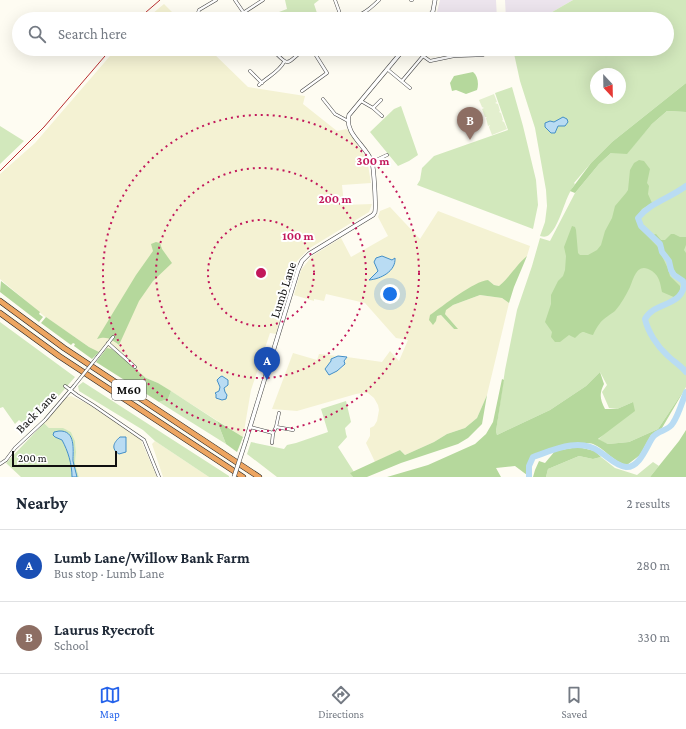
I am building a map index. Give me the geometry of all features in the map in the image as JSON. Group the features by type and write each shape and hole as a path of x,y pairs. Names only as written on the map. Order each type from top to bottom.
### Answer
{"highway":[{"name":"M60","path":"0,301 64,348 259,477"},
{"name":"M60","path":"0,313 59,356 243,477"}],"street":[{"path":"198,12 199,10 216,0"},
{"path":"235,0 242,12"},
{"path":"245,12 264,0"},
{"path":"335,0 339,12"},
{"path":"373,0 376,3"},
{"path":"365,12 379,0"},
{"path":"432,12 435,0"},
{"path":"278,56 284,62"},
{"path":"250,71 261,84 278,70 284,62 291,61 297,56"},
{"path":"317,56 331,76"},
{"path":"323,99 335,114 348,121 349,115 398,56"},
{"path":"402,81 423,56 430,61 454,56"},
{"path":"387,69 410,88"},
{"path":"302,91 328,73"},
{"path":"373,108 380,100"},
{"path":"361,101 373,108 382,116"},
{"name":"Lumb Lane","path":"234,477 246,440 252,427 298,270 302,261 309,254 373,215 375,212 372,162 349,127 348,121"},
{"path":"372,162 387,155"},
{"path":"113,337 108,343 135,367"},
{"name":"Back Lane","path":"0,464 3,463 15,448 45,420 108,343"},
{"name":"Back Lane","path":"65,386 70,391 94,405 144,440 159,477"},
{"path":"272,443 273,433 279,413"},
{"path":"252,427 273,433"},
{"path":"276,427 294,430"}],"shaded area":[{"path":"440,0 496,0 497,12 437,12"},
{"path":"505,0 573,0 552,12 506,12"},
{"path":"164,4 172,12 154,12"},
{"path":"110,56 216,56 248,87 305,96 303,104 337,131 347,129 367,159 371,183 342,185 344,205 372,204 369,212 310,248 297,261 276,334 270,333 251,390 243,437 158,383 146,378 112,349 107,348 102,354 89,347 44,316 0,279 0,174 35,143"},
{"path":"390,207 420,239 438,211 530,246 527,256 509,278 499,286 494,285 488,280 449,307 480,295 502,298 509,303 487,395 477,418 465,428 447,434 434,442 405,455 400,450 375,462 366,443 370,436 370,428 374,426 377,421 379,410 374,398 368,393 356,394 297,411 272,409 293,353 317,360 319,354 338,356 334,357 325,369 337,371 343,367 347,357 382,362 390,351 399,361 408,340 396,338 365,303 326,294 324,301 314,299 314,301 294,295 301,270 312,256 341,238 351,257 388,236 378,217 380,211","holes":["445,310 445,314 457,329 454,329 441,315 437,316"]},
{"path":"71,396 88,404 140,438 157,477 79,477 75,464 75,441 71,432 67,430 55,430 49,428 44,423 65,398"},
{"path":"155,441 209,477 163,477 152,444"}],"green space":[{"path":"285,0 319,0 314,4 317,12 279,12 287,9"},
{"path":"573,0 686,0 686,83 612,142 591,163 574,183 575,184 568,196 557,224 549,235 544,237 540,236 545,222 547,206 546,190 535,128 520,81 515,56 674,56 674,12 552,12"},
{"path":"473,72 478,80 477,90 466,94 456,90 452,91 450,83 454,76"},
{"path":"686,83 686,112 667,111 652,124 627,154 611,153 599,164 575,193 570,191 591,163 612,142"},
{"path":"512,87 536,180 538,205 533,229 417,185 420,180 422,168 434,156 508,130 495,93"},
{"path":"494,94 497,102 495,103 498,104 499,112 501,113 503,120 502,121 507,129 492,135 489,127 490,125 488,126 487,117 485,117 482,109 484,108 479,100"},
{"path":"401,106 418,155 398,166 370,132 394,109"},
{"path":"667,111 686,112 686,387 658,429 629,442 608,444 598,440 633,402 617,409 609,408 602,392 607,385 600,372 586,386 550,410 497,435 496,431 505,370 517,310 540,238 550,241 575,193 599,164 611,153 627,153 652,124"},
{"path":"0,126 24,141 0,164"},
{"path":"639,160 644,161 650,169 647,183 649,186 648,194 652,203 642,209 636,220 639,227 658,247 670,276 680,286 680,290 676,298 662,292 659,280 655,273 647,268 640,269 635,275 615,311 601,322 593,335 582,332 575,338 569,335 560,342 555,342 551,337 552,332 545,322 551,304 551,295 565,270 566,256 564,247 572,226 575,227 576,230 578,253 580,255 588,255 597,250 601,245 605,231 612,218 615,206 628,190 630,170 634,163"},
{"path":"656,234 661,240 665,240 671,234 686,237 686,245 684,250 686,253 686,282 675,272 664,252 662,244 652,235"},
{"path":"156,242 160,243 162,249 172,263 153,281 139,301 119,345 109,339 97,339 136,275 153,251 151,244"},
{"path":"527,256 509,303 502,298 480,295 453,305 446,310 445,314 458,329 454,329 441,315 437,316 433,325 429,320 430,315 459,294 482,281 488,280 494,285 499,286"},
{"path":"1,281 40,312 39,314 43,317 39,322 0,292"},
{"path":"46,317 89,347 99,352 92,359 74,346 75,344 73,343 71,345 41,323"},
{"path":"0,322 75,377 50,406 27,427 19,420 15,424 3,407 0,408"},
{"path":"107,348 112,349 146,378 171,391 168,399 159,402 96,362"},
{"path":"600,372 604,384 601,391 601,396 605,409 617,409 633,402 635,411 598,439 608,444 629,442 658,429 686,387 662,428 651,435 640,455 627,465 617,461 597,446 587,443 552,449 536,454 530,461 527,475 515,466 496,468 501,477 387,477 428,465 475,444 486,434 493,422 502,379 504,380 496,431 497,435 550,410 586,386"},
{"path":"83,382 229,477 209,477 155,441 143,430 79,391 78,386"},
{"path":"171,391 217,421 226,444 159,402 168,399"},
{"path":"487,395 482,424 468,438 458,444 401,463 367,477 353,477 350,473 400,450 405,455 434,442 447,434 465,428 477,418"},
{"path":"346,401 351,422 345,428 347,437 338,447 354,472 351,473 353,477 277,477 247,454 251,442 284,449 287,445 328,432 321,409"},
{"path":"217,421 243,437 237,452 226,444"},
{"path":"44,423 49,428 63,428 71,432 75,441 75,464 79,477 77,477 73,463 74,449 72,439 55,437 62,440 66,449 72,477 21,477 6,463"},
{"path":"686,430 686,477 650,477 679,441"},
{"path":"578,447 595,451 601,457 593,459 579,456 548,469 546,477 533,477 539,461 545,463 555,451"},
{"path":"579,456 593,459 601,457 615,468 637,475 653,462 659,466 650,477 546,477 548,469"}],"water":[{"path":"563,117 567,119 568,122 565,126 558,126 555,133 551,133 545,127 545,123 550,121 554,122"},
{"path":"382,256 392,260 395,258 393,267 387,274 369,280 378,271 374,262 376,258"},
{"path":"338,356 347,357 344,361 345,364 337,371 329,375 325,369 331,359"},
{"path":"222,376 228,380 228,385 224,388 227,395 226,399 222,400 216,398 215,393 219,391 220,387 217,380"},
{"path":"59,431 68,434 71,437 73,446 73,461 77,477 72,477 69,458 62,440 53,435 54,432"},
{"path":"120,437 126,437 126,452 119,454 116,452 114,446"}],"waterway":[{"path":"686,186 654,204 638,218 641,226 660,244 662,252 669,261 674,275 683,281 684,286 682,293 677,298 654,310 645,319 653,338 669,357 686,372"},
{"path":"529,477 529,466 533,457 566,446 584,445 600,452 619,465 626,467 635,464 653,437 671,426 677,416 686,392"}],"railway":[{"path":"146,12 160,0"},
{"path":"0,171 44,127 105,56"}],"place":[{"name":"Laurus Ryecroft","path":"470,140"},
{"name":"Lumb Lane/Willow Bank Farm","path":"267,380"}]}
